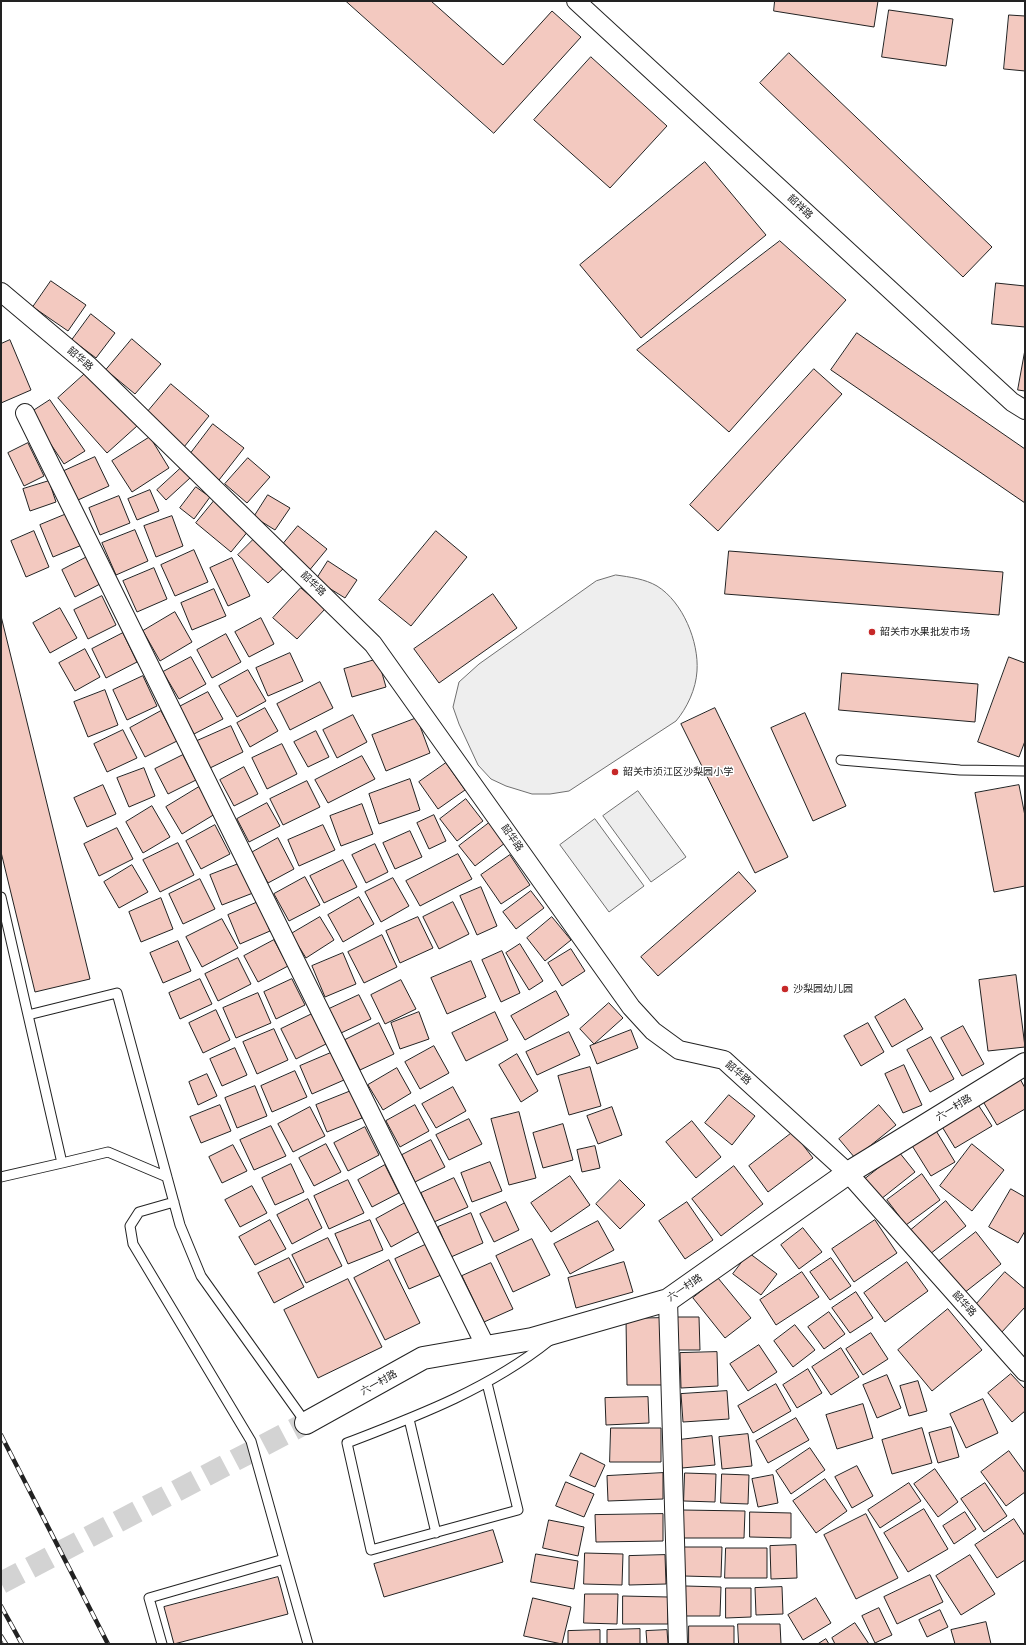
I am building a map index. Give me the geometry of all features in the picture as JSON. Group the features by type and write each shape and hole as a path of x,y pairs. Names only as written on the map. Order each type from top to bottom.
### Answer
{"street":[{"name":"韶祥路","path":"576,1 1012,402 1025,410"},
{"name":"韶华路","path":"1,292 89,366 374,644 631,1007 653,1031 679,1050 724,1060 848,1173 1025,1372"},
{"path":"25,413 486,1347"},
{"name":"六一村路","path":"306,1423 423,1358 532,1339 668,1300 848,1173 1025,1064"},
{"path":"668,1300 678,1644"}],"lane":[{"path":"840,760 960,770 1025,771"},
{"path":"1,898 62,1162"},
{"path":"28,1015 117,993 180,1225 201,1276 306,1423"},
{"path":"1,1177 108,1152 167,1177"},
{"path":"174,1202 139,1212 130,1226 133,1244 251,1441 308,1644"},
{"path":"487,1383 518,1510 371,1550 347,1443 409,1419 487,1383 526,1359 562,1330"},
{"path":"409,1419 436,1533"},
{"path":"162,1644 150,1598 284,1559"}],"shaded area":[{"path":"616,575 642,580 657,586 666,593 682,612 692,636 697,660 695,685 684,710 676,721 569,791 550,794 532,794 506,786 491,779 478,765 459,724 453,707 459,682 479,664 596,581"},
{"path":"638,791 686,857 651,882 603,816"},
{"path":"595,819 644,886 609,912 560,845"}],"building":[{"path":"346,1 431,1 503,65 552,11 581,37 494,133"},
{"path":"775,1 878,1 874,27 774,11"},
{"path":"889,10 953,19 946,66 882,57"},
{"path":"1009,15 1025,16 1025,71 1004,69"},
{"path":"789,53 992,247 963,277 760,83"},
{"path":"591,57 667,126 610,188 534,120"},
{"path":"705,162 766,235 641,338 580,265"},
{"path":"780,241 846,300 729,432 637,350"},
{"path":"51,281 86,305 68,331 33,307"},
{"path":"996,283 1025,286 1025,327 992,324"},
{"path":"91,314 115,333 96,358 72,340"},
{"path":"857,333 1025,449 1025,503 831,370"},
{"path":"132,339 161,364 135,394 106,370"},
{"path":"10,340 31,390 1,403 1,344"},
{"path":"1025,350 1025,391 1018,390"},
{"path":"814,369 842,394 718,531 690,505"},
{"path":"88,371 137,426 107,453 58,398"},
{"path":"171,384 209,416 184,447 145,415"},
{"path":"50,400 85,451 64,464 30,413"},
{"path":"213,424 244,448 219,480 188,457"},
{"path":"150,437 169,468 132,492 112,461"},
{"path":"28,443 44,476 24,486 8,453"},
{"path":"95,457 109,486 78,500 64,471"},
{"path":"248,458 270,477 247,503 225,484"},
{"path":"181,468 190,478 166,500 157,490"},
{"path":"49,481 56,502 30,511 23,489"},
{"path":"196,487 210,497 194,519 180,508"},
{"path":"150,490 159,511 137,520 128,499"},
{"path":"268,495 290,508 275,530 254,517"},
{"path":"119,496 130,523 100,535 89,508"},
{"path":"214,501 249,530 231,552 196,523"},
{"path":"69,513 82,545 53,557 40,525"},
{"path":"172,516 183,546 156,557 144,526"},
{"path":"298,526 327,549 308,572 279,549"},
{"path":"135,530 148,561 116,575 102,543"},
{"path":"34,531 49,567 26,577 11,541"},
{"path":"436,531 467,557 411,626 379,600"},
{"path":"255,538 285,567 268,583 238,555"},
{"path":"194,550 208,582 175,596 161,565"},
{"path":"729,551 1003,572 999,615 725,594"},
{"path":"87,557 100,584 75,597 62,570"},
{"path":"232,558 250,596 228,606 210,568"},
{"path":"328,561 357,580 345,598 316,580"},
{"path":"154,568 167,599 137,612 123,581"},
{"path":"301,588 325,609 297,639 273,618"},
{"path":"214,589 226,616 192,630 181,603"},
{"path":"493,594 517,628 439,683 414,649"},
{"path":"102,596 116,625 88,639 74,610"},
{"path":"60,608 77,638 50,653 33,623"},
{"path":"175,612 192,642 160,661 143,631"},
{"path":"1,616 90,979 35,992 1,852"},
{"path":"261,618 274,644 249,657 235,632"},
{"path":"123,633 137,662 106,678 92,649"},
{"path":"226,634 241,662 212,678 197,650"},
{"path":"85,649 100,677 75,691 59,663"},
{"path":"290,653 303,681 268,696 256,668"},
{"path":"191,657 206,684 179,699 163,672"},
{"path":"1009,657 1025,663 1025,741 1019,757 978,742"},
{"path":"378,659 386,687 352,697 344,669"},
{"path":"248,670 266,701 237,717 219,686"},
{"path":"842,673 978,684 975,722 839,710"},
{"path":"143,676 157,706 127,720 113,690"},
{"path":"320,682 333,708 290,730 277,704"},
{"path":"105,690 118,725 88,737 74,702"},
{"path":"208,692 223,719 194,734 179,707"},
{"path":"265,708 278,731 250,747 237,723"},
{"path":"715,708 788,857 755,873 681,724"},
{"path":"161,711 177,741 145,757 130,728"},
{"path":"805,713 846,806 813,821 771,728"},
{"path":"353,715 367,742 337,758 323,730"},
{"path":"417,718 430,753 386,771 372,735"},
{"path":"231,726 243,752 210,768 197,741"},
{"path":"123,730 137,758 107,772 94,744"},
{"path":"316,731 329,757 308,767 294,742"},
{"path":"282,744 297,774 267,789 252,758"},
{"path":"183,755 196,780 168,794 155,769"},
{"path":"362,756 375,779 328,803 315,780"},
{"path":"446,763 465,790 438,809 419,782"},
{"path":"244,767 258,794 234,806 220,780"},
{"path":"144,768 155,796 129,807 117,778"},
{"path":"410,779 420,810 379,824 369,794"},
{"path":"307,781 320,807 283,825 270,799"},
{"path":"103,785 116,814 87,827 74,798"},
{"path":"1019,785 1025,816 1025,886 994,892 975,793"},
{"path":"199,787 215,814 182,834 166,807"},
{"path":"466,799 483,821 457,841 440,819"},
{"path":"267,803 280,826 249,842 237,819"},
{"path":"362,804 373,834 341,846 330,816"},
{"path":"152,806 170,837 143,853 126,822"},
{"path":"434,815 446,841 429,849 417,823"},
{"path":"489,823 505,843 475,866 459,846"},
{"path":"215,825 230,854 201,869 186,841"},
{"path":"323,825 335,850 299,866 288,840"},
{"path":"117,828 133,859 99,876 84,844"},
{"path":"410,831 422,857 395,869 383,843"},
{"path":"278,838 294,869 268,883 251,853"},
{"path":"178,843 194,875 160,892 143,860"},
{"path":"375,844 388,872 366,883 352,855"},
{"path":"458,854 472,879 420,906 406,881"},
{"path":"510,855 530,885 501,904 481,875"},
{"path":"343,860 357,887 324,903 310,876"},
{"path":"241,863 253,893 222,905 210,875"},
{"path":"132,865 148,892 119,908 104,882"},
{"path":"739,872 756,891 658,976 641,957"},
{"path":"305,877 320,905 289,921 274,894"},
{"path":"393,878 409,906 381,922 365,892"},
{"path":"200,879 215,909 183,924 169,894"},
{"path":"481,887 497,926 477,935 460,896"},
{"path":"531,891 544,908 516,929 503,912"},
{"path":"359,897 374,924 343,942 328,915"},
{"path":"161,898 173,929 141,942 129,912"},
{"path":"258,902 270,931 240,944 228,915"},
{"path":"453,902 469,934 439,949 423,917"},
{"path":"320,917 334,940 306,958 291,934"},
{"path":"418,917 433,948 400,963 386,931"},
{"path":"552,917 571,940 545,961 527,938"},
{"path":"222,919 238,948 202,967 186,937"},
{"path":"382,935 397,967 364,983 348,952"},
{"path":"274,940 288,966 258,982 244,956"},
{"path":"178,941 191,971 163,983 150,953"},
{"path":"520,944 543,981 529,990 506,953"},
{"path":"571,949 585,971 562,986 548,963"},
{"path":"502,951 520,993 501,1002 482,960"},
{"path":"343,953 356,984 325,997 312,966"},
{"path":"238,958 251,984 218,1001 205,974"},
{"path":"471,961 486,997 447,1014 431,978"},
{"path":"1016,975 1025,1047 988,1051 979,980"},
{"path":"200,979 212,1004 180,1019 169,993"},
{"path":"292,979 305,1005 276,1019 264,992"},
{"path":"401,980 416,1009 385,1024 371,995"},
{"path":"556,991 569,1015 525,1040 511,1016"},
{"path":"258,993 271,1023 236,1038 223,1008"},
{"path":"359,995 371,1019 341,1033 329,1009"},
{"path":"905,999 923,1029 892,1047 875,1017"},
{"path":"609,1003 623,1018 594,1044 580,1029"},
{"path":"216,1010 230,1040 203,1053 189,1023"},
{"path":"419,1012 429,1039 400,1049 391,1023"},
{"path":"495,1012 508,1040 466,1061 452,1033"},
{"path":"312,1014 326,1044 296,1059 281,1029"},
{"path":"379,1023 394,1054 360,1070 345,1040"},
{"path":"868,1023 884,1052 861,1066 844,1036"},
{"path":"963,1026 984,1064 962,1076 941,1038"},
{"path":"274,1029 288,1060 257,1074 243,1042"},
{"path":"631,1030 638,1048 597,1064 590,1046"},
{"path":"569,1032 580,1055 537,1075 526,1052"},
{"path":"931,1037 954,1079 930,1092 907,1050"},
{"path":"434,1046 449,1073 420,1089 405,1062"},
{"path":"235,1048 247,1075 222,1086 210,1059"},
{"path":"333,1052 344,1080 312,1094 300,1066"},
{"path":"517,1054 538,1091 521,1102 499,1065"},
{"path":"904,1065 922,1105 903,1113 885,1074"},
{"path":"590,1067 601,1106 569,1115 558,1076"},
{"path":"397,1068 411,1093 383,1110 368,1085"},
{"path":"295,1071 307,1097 272,1112 261,1086"},
{"path":"207,1074 217,1096 198,1105 189,1082"},
{"path":"1019,1077 1025,1088 1025,1109 997,1125 981,1098"},
{"path":"255,1086 267,1116 237,1128 225,1098"},
{"path":"453,1087 466,1111 436,1128 422,1104"},
{"path":"351,1091 362,1118 327,1132 316,1105"},
{"path":"729,1095 755,1116 732,1145 705,1123"},
{"path":"977,1103 992,1126 955,1148 941,1125"},
{"path":"220,1105 231,1131 201,1143 190,1117"},
{"path":"415,1105 429,1131 400,1147 386,1121"},
{"path":"879,1105 896,1125 855,1158 839,1139"},
{"path":"310,1107 325,1136 293,1152 278,1124"},
{"path":"612,1107 622,1135 598,1144 587,1116"},
{"path":"519,1112 536,1178 509,1185 491,1119"},
{"path":"469,1119 482,1144 449,1160 436,1135"},
{"path":"692,1121 721,1157 696,1178 666,1142"},
{"path":"563,1124 573,1160 543,1168 533,1133"},
{"path":"271,1126 286,1156 254,1170 240,1140"},
{"path":"365,1127 379,1155 348,1171 334,1143"},
{"path":"935,1129 955,1162 931,1176 911,1144"},
{"path":"793,1132 813,1158 768,1192 749,1166"},
{"path":"431,1140 445,1167 415,1182 402,1155"},
{"path":"326,1144 341,1172 314,1186 299,1158"},
{"path":"972,1144 1004,1170 972,1211 940,1186"},
{"path":"233,1145 247,1171 222,1183 209,1157"},
{"path":"595,1146 600,1168 582,1172 577,1150"},
{"path":"899,1152 915,1172 881,1199 865,1179"},
{"path":"490,1162 502,1191 472,1202 461,1173"},
{"path":"291,1164 304,1192 275,1205 262,1178"},
{"path":"385,1165 399,1193 372,1207 358,1180"},
{"path":"734,1166 763,1204 721,1236 692,1199"},
{"path":"922,1174 940,1200 906,1225 887,1200"},
{"path":"570,1176 590,1205 551,1232 531,1203"},
{"path":"454,1178 468,1207 434,1222 421,1193"},
{"path":"348,1180 364,1213 329,1229 314,1196"},
{"path":"620,1180 645,1205 620,1229 596,1204"},
{"path":"252,1186 267,1213 240,1227 225,1200"},
{"path":"1011,1189 1025,1197 1025,1231 1018,1243 989,1227"},
{"path":"308,1199 322,1228 292,1244 277,1215"},
{"path":"946,1201 966,1226 930,1254 911,1230"},
{"path":"506,1202 519,1230 494,1242 480,1214"},
{"path":"687,1202 713,1240 685,1259 659,1221"},
{"path":"405,1203 420,1231 391,1247 376,1219"},
{"path":"471,1213 483,1243 451,1257 438,1227"},
{"path":"270,1220 286,1249 255,1265 239,1237"},
{"path":"370,1220 383,1250 348,1264 335,1234"},
{"path":"875,1220 897,1253 854,1282 832,1249"},
{"path":"598,1221 614,1250 570,1274 554,1244"},
{"path":"803,1228 822,1252 799,1269 781,1245"},
{"path":"976,1232 1001,1264 964,1293 939,1261"},
{"path":"328,1238 342,1266 306,1283 292,1255"},
{"path":"532,1239 550,1275 513,1292 496,1256"},
{"path":"427,1244 441,1275 409,1289 395,1259"},
{"path":"749,1253 777,1274 761,1295 733,1274"},
{"path":"289,1258 304,1287 274,1303 258,1273"},
{"path":"831,1258 851,1286 830,1300 810,1272"},
{"path":"389,1260 420,1323 385,1340 354,1278"},
{"path":"624,1262 633,1292 576,1308 568,1278"},
{"path":"907,1262 928,1291 885,1322 864,1293"},
{"path":"491,1263 513,1309 484,1322 462,1276"},
{"path":"802,1272 819,1297 776,1325 760,1300"},
{"path":"1005,1272 1025,1289 1025,1307 1001,1333 973,1308"},
{"path":"718,1278 751,1318 725,1338 693,1298"},
{"path":"348,1279 382,1347 318,1378 284,1310"},
{"path":"856,1292 873,1318 850,1333 832,1308"},
{"path":"948,1309 982,1350 932,1391 898,1350"},
{"path":"829,1312 845,1334 824,1349 808,1327"},
{"path":"675,1317 699,1317 700,1350 676,1350"},
{"path":"661,1318 662,1385 627,1385 626,1319"},
{"path":"795,1325 815,1350 793,1367 774,1341"},
{"path":"871,1333 888,1359 863,1375 846,1349"},
{"path":"759,1345 777,1372 748,1391 730,1364"},
{"path":"841,1348 859,1377 831,1395 812,1367"},
{"path":"717,1352 718,1386 681,1388 680,1353"},
{"path":"808,1369 822,1393 797,1408 783,1385"},
{"path":"1011,1374 1025,1389 1025,1411 1012,1422 988,1393"},
{"path":"887,1375 901,1408 877,1418 863,1385"},
{"path":"918,1381 927,1411 909,1416 900,1386"},
{"path":"776,1384 791,1411 753,1433 738,1406"},
{"path":"727,1391 729,1419 683,1422 681,1394"},
{"path":"648,1397 649,1423 606,1425 605,1398"},
{"path":"983,1399 998,1433 966,1448 950,1414"},
{"path":"863,1404 873,1438 837,1449 826,1415"},
{"path":"796,1418 809,1440 768,1463 756,1441"},
{"path":"951,1427 959,1457 938,1463 929,1433"},
{"path":"611,1428 661,1428 661,1462 610,1462"},
{"path":"922,1428 932,1463 892,1474 882,1440"},
{"path":"748,1434 752,1466 722,1469 719,1437"},
{"path":"712,1436 715,1465 682,1468 679,1440"},
{"path":"810,1448 825,1470 791,1494 776,1471"},
{"path":"1009,1451 1025,1473 1025,1492 1006,1506 981,1472"},
{"path":"581,1453 605,1465 595,1487 570,1476"},
{"path":"857,1466 873,1496 852,1508 835,1477"},
{"path":"935,1469 958,1502 938,1517 914,1484"},
{"path":"663,1473 663,1499 608,1501 607,1476"},
{"path":"685,1473 716,1474 715,1502 684,1501"},
{"path":"722,1474 749,1475 748,1504 721,1503"},
{"path":"773,1475 778,1503 758,1507 752,1479"},
{"path":"825,1479 847,1511 816,1533 793,1501"},
{"path":"566,1482 594,1494 584,1517 556,1506"},
{"path":"909,1483 921,1501 880,1528 868,1510"},
{"path":"985,1483 1007,1516 984,1532 961,1499"},
{"path":"924,1509 948,1549 908,1572 884,1533"},
{"path":"682,1510 745,1511 744,1538 682,1538"},
{"path":"750,1512 791,1513 791,1538 750,1537"},
{"path":"965,1512 976,1529 954,1544 943,1526"},
{"path":"663,1514 663,1541 596,1542 595,1515"},
{"path":"866,1514 898,1578 856,1599 824,1535"},
{"path":"1014,1519 1025,1536 1025,1560 997,1578 975,1545"},
{"path":"549,1520 584,1527 578,1556 543,1548"},
{"path":"493,1530 503,1562 384,1597 374,1564"},
{"path":"796,1545 797,1578 771,1579 770,1546"},
{"path":"684,1547 722,1547 721,1577 684,1576"},
{"path":"726,1548 767,1548 767,1578 725,1578"},
{"path":"585,1553 623,1554 622,1585 584,1584"},
{"path":"536,1554 578,1561 574,1589 531,1582"},
{"path":"665,1555 666,1584 629,1585 629,1556"},
{"path":"970,1555 995,1594 961,1615 936,1576"},
{"path":"930,1575 943,1602 897,1624 884,1597"},
{"path":"278,1577 288,1614 174,1644 164,1607"},
{"path":"686,1586 721,1587 720,1616 686,1616"},
{"path":"782,1587 783,1614 756,1615 755,1588"},
{"path":"726,1588 751,1588 751,1617 726,1618"},
{"path":"585,1594 618,1594 617,1624 584,1623"},
{"path":"623,1596 668,1597 668,1624 623,1624"},
{"path":"533,1598 571,1607 562,1644 524,1636"},
{"path":"816,1598 831,1623 803,1640 788,1615"},
{"path":"879,1608 892,1635 875,1643 862,1616"},
{"path":"940,1610 948,1627 927,1637 919,1620"},
{"path":"986,1622 991,1644 955,1644 951,1630"},
{"path":"855,1623 869,1644 835,1644 832,1638"},
{"path":"738,1624 780,1624 781,1644 739,1644"},
{"path":"689,1626 734,1626 734,1644 689,1644"},
{"path":"640,1629 640,1644 607,1644 607,1630"},
{"path":"600,1630 600,1644 568,1644 568,1631"},
{"path":"667,1630 668,1644 647,1644 646,1631"},
{"path":"826,1639 829,1644 818,1644"}],"tunnel":[{"path":"1,1583 306,1423"}],"railway":[{"path":"1,1435 108,1644"},
{"path":"1,1606 22,1644"},
{"path":"1,1636 6,1644"}],"place":[{"name":"韶关市水果批发市场","path":"872,632"},
{"name":"韶关市浈江区沙梨园小学","path":"615,772"},
{"name":"沙梨园幼儿园","path":"785,989"}]}
